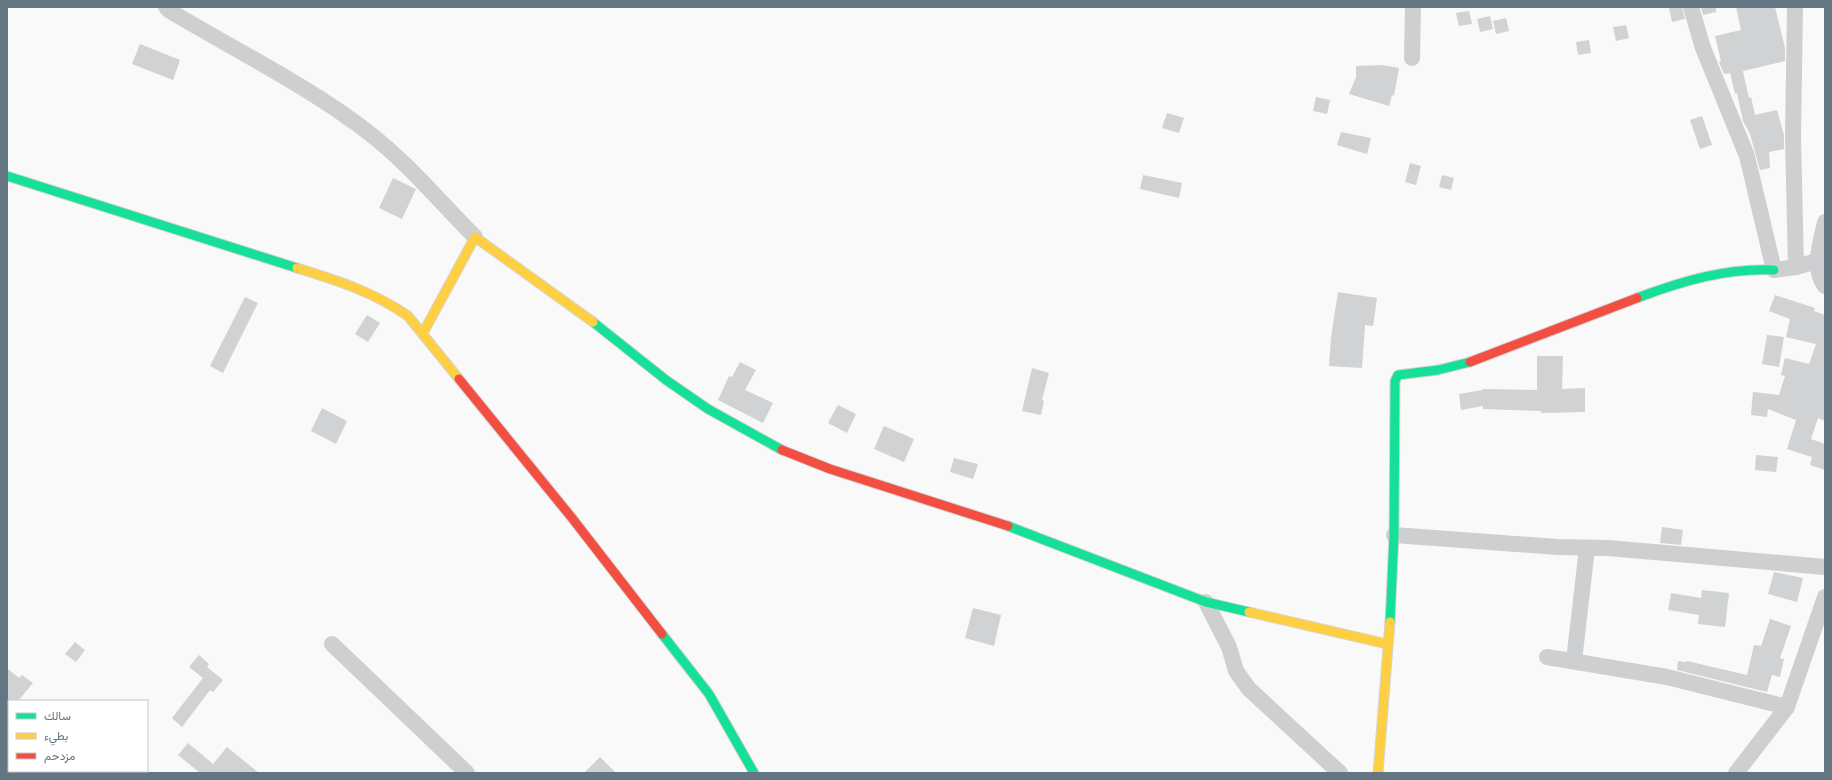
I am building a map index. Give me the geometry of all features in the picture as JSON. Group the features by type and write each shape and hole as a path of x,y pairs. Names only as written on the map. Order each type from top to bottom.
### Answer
{"street":[{"path":"166,7 170,11 312,94 369,133 394,155 475,237 601,328 666,380 708,409 775,447 830,469 1007,525 1206,602 1387,644"},
{"path":"1412,58 1413,7"},
{"path":"1691,7 1703,48 1747,156 1774,270"},
{"path":"1795,7 1793,137 1796,267"},
{"path":"7,176 368,291 391,302 408,316 424,333 572,518 709,694 754,773"},
{"path":"1825,222 1817,261 1820,277 1825,286"},
{"path":"424,333 475,237"},
{"path":"1378,773 1387,644 1390,630 1394,535 1395,381 1398,375 1438,370 1481,359 1686,281 1738,269 1774,270 1796,267 1817,261"},
{"path":"1394,535 1587,548 1825,567"},
{"path":"1574,662 1587,548"},
{"path":"1736,773 1787,707 1825,596"},
{"path":"1206,602 1229,647 1236,672 1248,689 1340,773"},
{"path":"332,644 467,773"},
{"path":"1547,657 1667,676 1787,707"}],"building":[{"path":"1682,7 1685,19 1672,22 1669,8"},
{"path":"1701,7 1716,7 1716,12 1703,15"},
{"path":"1736,7 1775,7 1785,48 1785,61 1743,71 1749,98 1751,97 1755,115 1777,110 1784,135 1784,149 1769,152 1770,168 1760,170 1750,134 1743,121 1737,93 1735,94 1730,73 1724,74 1719,62 1721,61 1715,36 1741,30"},
{"path":"1469,11 1472,24 1459,26 1456,13"},
{"path":"1490,16 1493,29 1480,32 1477,19"},
{"path":"1506,18 1509,31 1496,34 1493,21"},
{"path":"1626,25 1629,38 1616,41 1613,27"},
{"path":"1589,40 1591,53 1578,55 1576,42"},
{"path":"140,44 180,60 173,80 132,64"},
{"path":"1382,65 1399,68 1394,96 1392,95 1389,106 1349,94 1356,77 1356,66"},
{"path":"1316,97 1330,100 1327,114 1313,111"},
{"path":"1167,113 1184,118 1179,133 1162,128"},
{"path":"1702,116 1712,145 1700,149 1690,120"},
{"path":"1341,132 1371,138 1367,154 1337,145"},
{"path":"1410,163 1421,166 1416,185 1405,182"},
{"path":"1143,175 1182,183 1179,198 1140,189"},
{"path":"1442,175 1454,178 1451,190 1439,187"},
{"path":"393,178 416,189 402,219 379,208"},
{"path":"1338,292 1377,298 1373,326 1365,325 1362,368 1329,366 1331,337"},
{"path":"1775,295 1815,308 1814,311 1825,315 1825,421 1818,418 1811,439 1825,444 1825,470 1810,465 1812,457 1787,449 1796,420 1768,409 1767,417 1751,415 1753,392 1779,395 1785,376 1781,375 1785,358 1809,364 1816,344 1786,337 1790,319 1769,311"},
{"path":"245,297 258,303 223,373 210,366"},
{"path":"367,315 380,323 368,342 355,334"},
{"path":"1767,335 1784,337 1779,367 1762,364"},
{"path":"1537,356 1563,356 1562,389 1585,388 1585,412 1541,413 1541,411 1483,409 1483,406 1461,410 1459,394 1483,389 1537,390"},
{"path":"740,362 756,370 745,390 773,403 763,423 718,400 729,376 732,377"},
{"path":"1032,368 1049,373 1042,400 1044,401 1041,415 1022,411"},
{"path":"838,405 856,414 847,433 828,423"},
{"path":"322,408 347,421 336,444 311,431"},
{"path":"884,426 914,439 904,462 874,449"},
{"path":"1756,455 1778,457 1776,472 1755,470"},
{"path":"954,458 978,464 973,479 950,472"},
{"path":"1662,527 1683,530 1681,545 1660,543"},
{"path":"1774,572 1803,578 1797,602 1768,594"},
{"path":"1702,590 1729,593 1725,627 1698,624 1699,615 1668,610 1671,593 1701,598"},
{"path":"973,608 1001,615 994,646 965,638"},
{"path":"1770,619 1791,626 1780,658 1784,659 1780,677 1772,675 1767,692 1677,670 1678,661 1687,661 1747,675 1754,645 1761,646"},
{"path":"75,642 85,650 76,662 65,654"},
{"path":"199,655 209,664 207,667 223,680 213,692 210,690 182,727 172,718 203,678 189,667"},
{"path":"7,668 19,678 22,675 33,683 19,700 7,701"},
{"path":"188,743 213,764 227,747 259,773 200,773 178,755"},
{"path":"600,757 616,773 584,773"}],"traffic: fast":[{"path":"7,176 297,268"},
{"path":"1637,298 1687,281 1721,273 1774,270"},
{"path":"593,322 666,380 708,409 782,450"},
{"path":"1390,622 1394,535 1395,381 1398,375 1438,370 1470,362"},
{"path":"1008,526 1206,602 1249,612"},
{"path":"662,634 709,694 754,773"}],"traffic: slow":[{"path":"423,333 475,237 593,322"},
{"path":"297,268 368,293 408,316 459,379"},
{"path":"1249,612 1387,644"},
{"path":"1378,773 1390,622"}],"traffic: jam":[{"path":"1470,362 1637,298"},
{"path":"459,379 572,518 662,634"},
{"path":"782,450 830,469 1008,526"}]}
